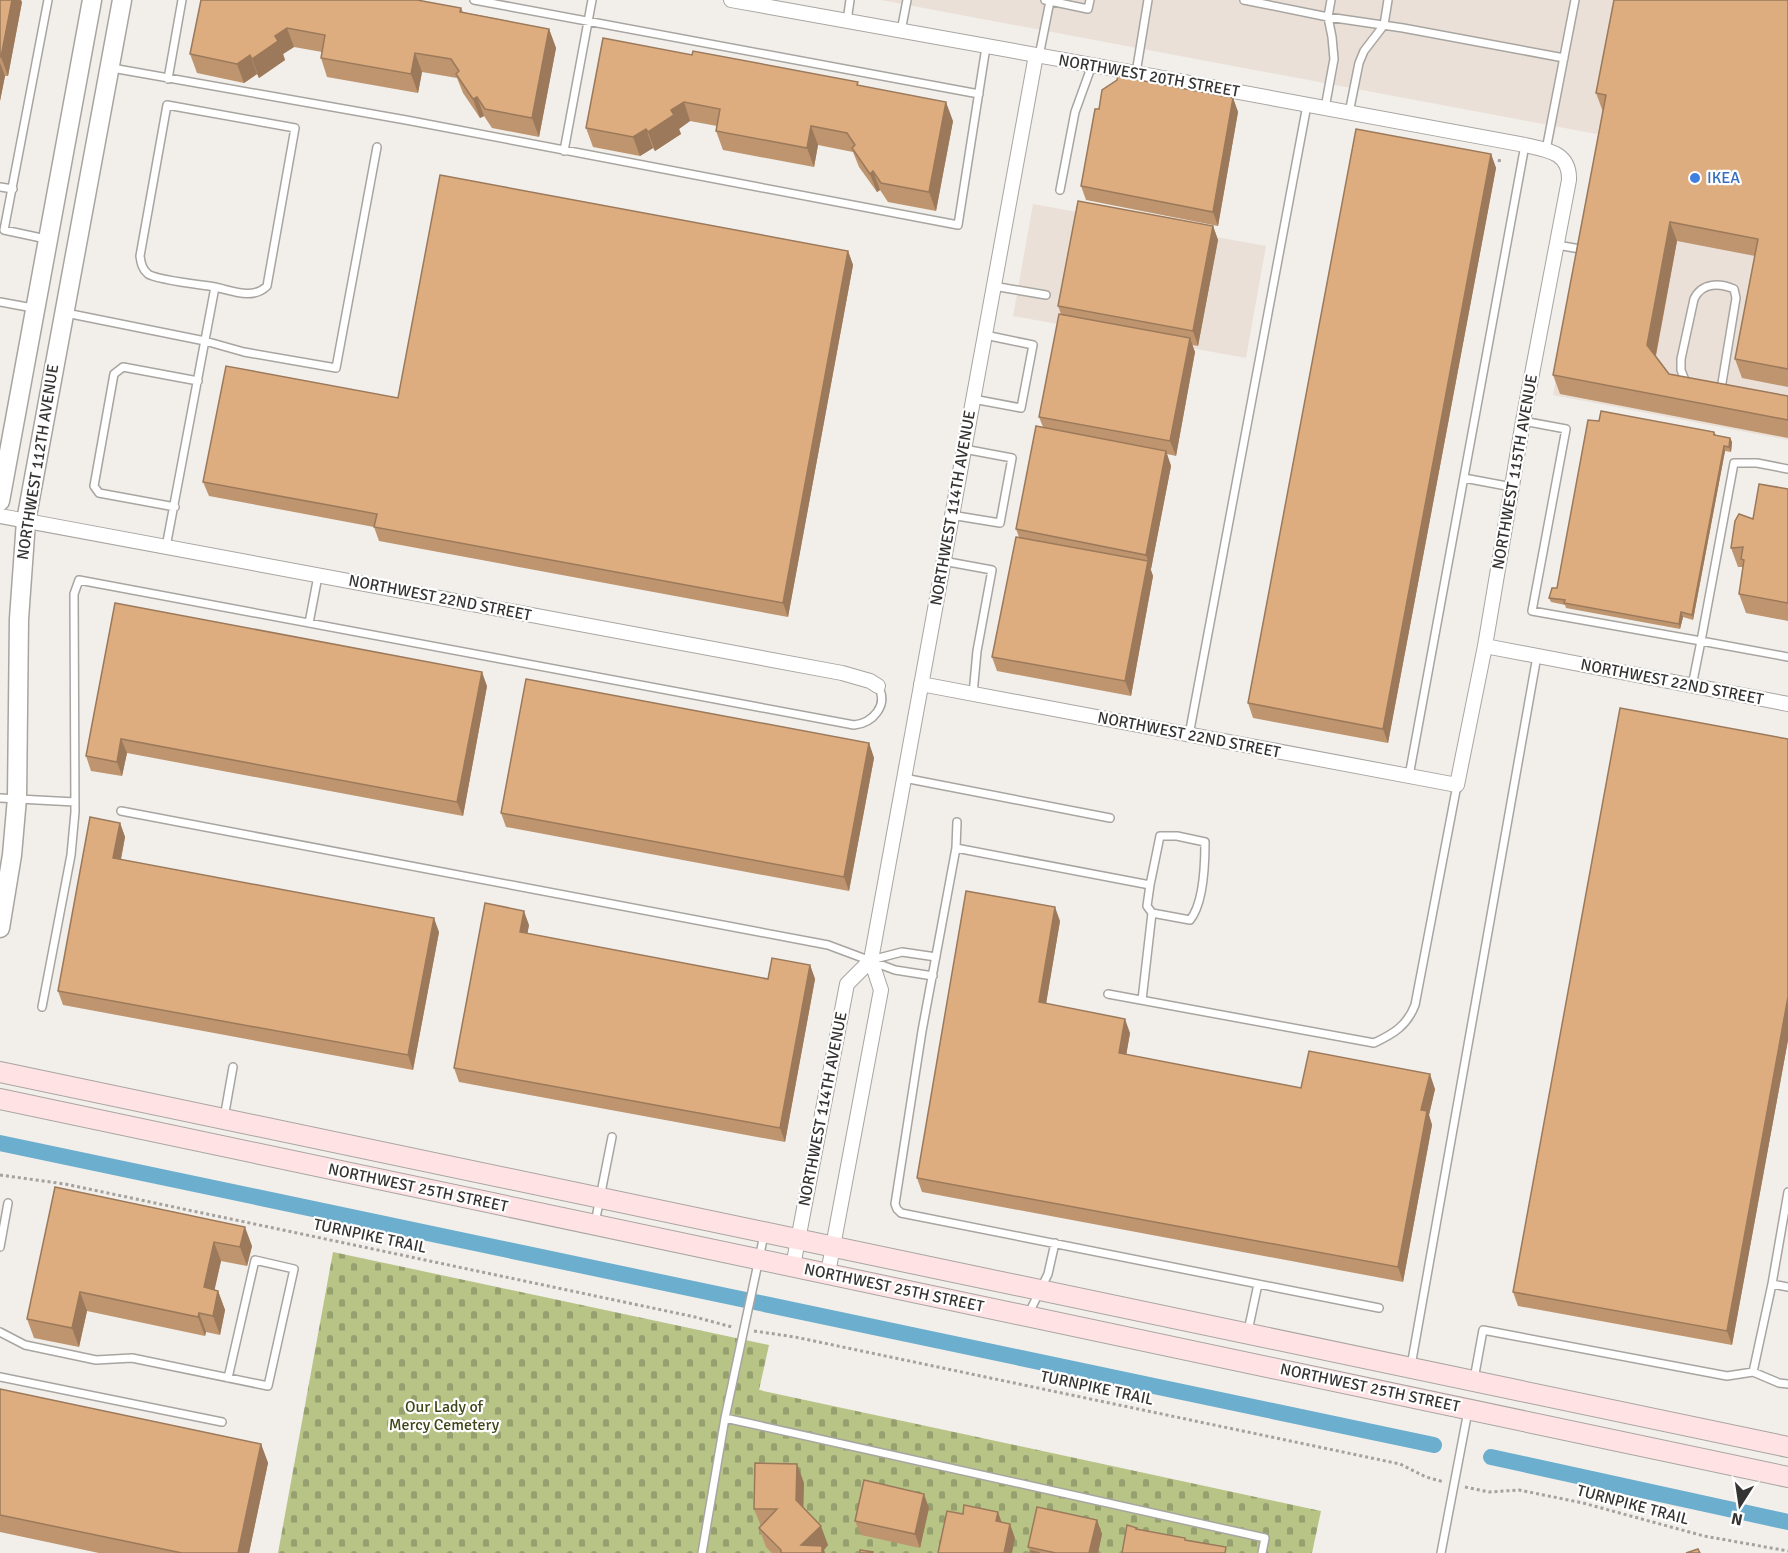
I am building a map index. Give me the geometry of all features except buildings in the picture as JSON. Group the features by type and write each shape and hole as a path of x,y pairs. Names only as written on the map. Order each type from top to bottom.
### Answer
{"main road":[{"name":"NORTHWEST 25TH STREET","path":"0,1072 1788,1448"},
{"name":"NORTHWEST 25TH STREET","path":"0,1099 1788,1477"},
{"path":"1468,1409 1473,1381"}],"street":[{"name":"NORTHWEST 112TH AVENUE","path":"0,501 92,0"},
{"name":"NORTHWEST 112TH AVENUE","path":"0,928 12,855 9,798 26,521 122,0"},
{"name":"NORTHWEST 20TH STREET","path":"731,0 1526,146 1554,152 1564,160"},
{"name":"NORTHWEST 114TH AVENUE","path":"828,1273 881,990 871,960 993,286 1038,56"},
{"name":"NORTHWEST 115TH AVENUE","path":"1457,785 1485,646 1523,421 1569,180 1568,166 1564,160"},
{"path":"35,309 63,313"},
{"name":"NORTHWEST 22ND STREET","path":"0,516 842,673 870,681 878,686"},
{"name":"NORTHWEST 22ND STREET","path":"1485,646 1788,704"},
{"name":"NORTHWEST 22ND STREET","path":"921,684 1457,785"},
{"name":"NORTHWEST 114TH AVENUE","path":"793,1266 847,984 871,960"}],"lane":[{"path":"48,0 12,189 2,229 48,239"},
{"path":"168,79 182,0"},
{"path":"474,0 979,94"},
{"path":"564,151 592,0"},
{"path":"847,21 850,0"},
{"path":"901,31 907,0"},
{"path":"1038,56 1048,1 1088,9 1090,0"},
{"path":"1136,73 1148,0"},
{"path":"1244,0 1564,58"},
{"path":"1325,108 1334,59 1328,17 1331,0"},
{"path":"1349,113 1359,63 1384,25 1388,0"},
{"path":"1546,150 1575,0"},
{"path":"109,68 406,120 958,225 986,46"},
{"path":"1060,190 1075,112 1092,65"},
{"path":"167,105 295,128 267,286 261,292 253,295 215,287 152,276 141,264 140,256 167,105"},
{"path":"1189,735 1307,105"},
{"path":"1409,776 1526,146"},
{"path":"63,313 205,341 244,352 336,368 377,147"},
{"path":"0,187 12,189"},
{"path":"1557,245 1595,252"},
{"path":"1686,383 1681,370 1681,359 1694,299 1696,294 1709,285 1725,285 1734,289 1736,298 1721,389"},
{"path":"993,286 1046,295"},
{"path":"166,548 215,287"},
{"path":"0,302 35,309"},
{"path":"973,399 1021,408 1033,345 984,335"},
{"path":"175,507 99,493 94,486 114,374 123,367 198,381"},
{"path":"1676,381 1698,385"},
{"path":"1709,387 1732,391"},
{"path":"1523,421 1566,429 1533,611 1788,657"},
{"path":"951,515 1000,524 1012,458 963,449"},
{"path":"1692,686 1734,463 1757,463 1788,469"},
{"path":"1464,478 1512,487"},
{"path":"944,561 992,570 977,651 973,694"},
{"path":"309,623 318,576"},
{"path":"42,1007 71,855 75,802 74,594 79,580 854,725 868,720 879,709 882,697 878,686"},
{"path":"1411,1368 1538,656"},
{"path":"904,778 1110,818"},
{"path":"1108,994 1374,1044 1397,1032 1410,1018 1415,1005 1457,785"},
{"path":"9,798 75,802"},
{"path":"121,812 828,945 895,970 933,976"},
{"path":"957,822 956,848 920,1042 895,1204 897,1209 901,1213 1379,1308"},
{"path":"1142,1000 1152,913 1147,906 1160,836 1177,836 1205,842 1205,860 1197,911 1190,920 1152,913"},
{"path":"956,848 1150,885"},
{"path":"871,960 902,952 936,957"},
{"path":"224,1118 233,1067"},
{"path":"595,1225 612,1137"},
{"path":"1754,1372 1788,1192"},
{"path":"0,1246 8,1203"},
{"path":"702,1553 725,1418 765,1232"},
{"path":"1028,1316 1048,1275 1054,1244"},
{"path":"0,1332 25,1345 96,1360 132,1358 228,1378 268,1386 294,1269 255,1260 228,1378"},
{"path":"1247,1334 1258,1284"},
{"path":"1772,1284 1788,1287"},
{"path":"1473,1381 1483,1330 1727,1376 1754,1372 1779,1383 1788,1384"},
{"path":"0,1377 222,1422"},
{"path":"1441,1553 1468,1409"},
{"path":"725,1418 1265,1538 1262,1553"}],"path":[{"name":"TURNPIKE TRAIL","path":"0,1175 65,1184 735,1327"},
{"name":"TURNPIKE TRAIL","path":"752,1331 795,1337 1389,1461 1434,1479"},
{"name":"TURNPIKE TRAIL","path":"1472,1489 1489,1492 1519,1490 1591,1505 1704,1536 1788,1551"}],"shaded area":[{"path":"881,0 1788,0 1788,440 1553,395 1602,135"},
{"path":"1033,204 1266,246 1246,358 1013,316"}],"green space":[{"name":"Our Lady of Mercy Cemetery","path":"333,1252 769,1345 759,1390 1321,1511 1312,1553 278,1553"}],"waterway":[{"path":"0,1143 1434,1445"},
{"path":"1491,1457 1788,1522"}],"place":[{"name":"IKEA","path":"1695,178"}]}
